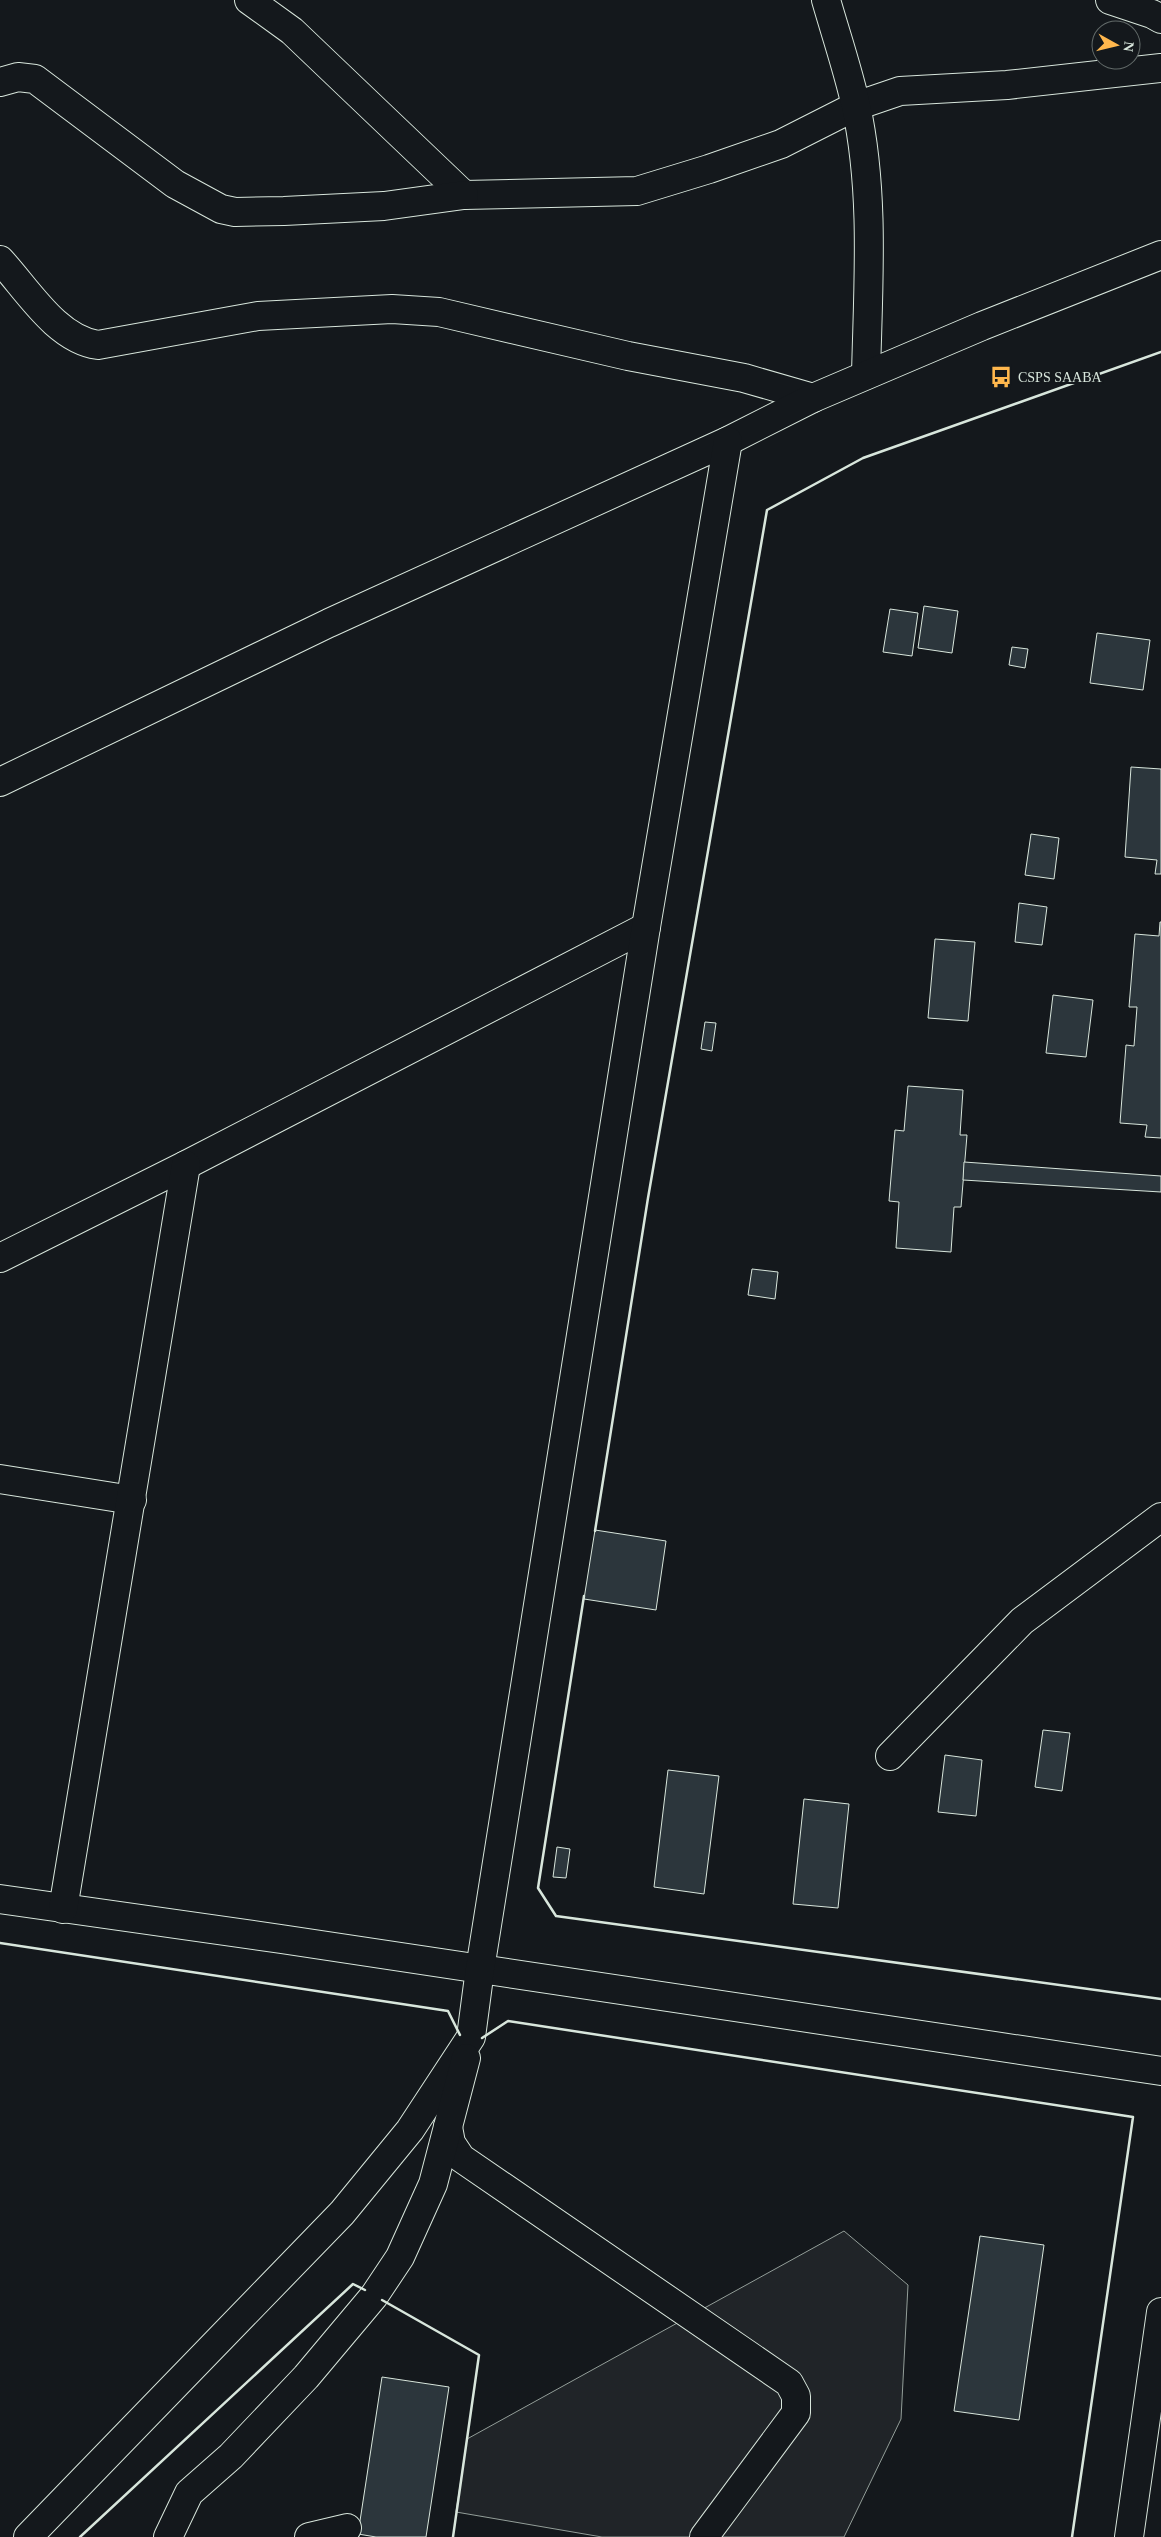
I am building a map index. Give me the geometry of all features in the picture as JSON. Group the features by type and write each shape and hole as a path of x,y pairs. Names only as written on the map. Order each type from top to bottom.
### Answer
{"street":[{"path":"249,0 292,31 464,195"},
{"path":"826,0 856,106 863,150 870,242 866,375"},
{"path":"1110,0 1152,14 1161,19"},
{"path":"0,82 18,77 35,79 176,184 221,209 235,212 366,207 464,195 636,191 709,170 781,144 856,106 900,92 1007,84 1161,68"},
{"path":"0,782 330,623 728,441 813,398 982,326 1161,255"},
{"path":"0,260 53,320 80,340 89,344 98,345 258,316 392,309 439,312 628,356 744,378 813,398"},
{"path":"168,2537 190,2493 231,2456 300,2384 374,2296 400,2257 432,2184 448,2127 471,2037 480,1969 646,927 728,441"},
{"path":"0,1258 186,1165 646,927"},
{"path":"63,1909 186,1165"},
{"path":"0,1479 132,1500"},
{"path":"890,1756 1022,1621 1161,1517"},
{"path":"0,1899 1161,2071"},
{"path":"28,2537 342,2213 410,2130 471,2037"},
{"path":"448,2127 451,2143 461,2158 789,2383 796,2396 796,2413 704,2537"},
{"path":"1129,2537 1161,2312"},
{"path":"309,2537 347,2528"}],"shaded area":[{"path":"844,2231 908,2285 901,2419 844,2537 602,2537 456,2512 467,2439"}],"building":[{"path":"924,606 958,611 952,653 918,648"},
{"path":"890,609 918,613 912,656 883,652"},
{"path":"1097,633 1150,640 1143,690 1090,683"},
{"path":"1012,647 1028,649 1025,668 1009,665"},
{"path":"1131,767 1161,769 1161,874 1155,874 1157,860 1125,857"},
{"path":"1031,834 1059,838 1054,879 1025,875"},
{"path":"1019,903 1047,907 1042,945 1015,942"},
{"path":"1160,922 1161,1138 1145,1137 1147,1125 1120,1123 1126,1045 1134,1046 1137,1007 1129,1007 1135,934 1159,936"},
{"path":"935,939 975,942 968,1021 928,1018"},
{"path":"1053,995 1093,1000 1086,1057 1046,1053"},
{"path":"705,1022 716,1023 712,1051 701,1049"},
{"path":"908,1086 963,1090 960,1135 967,1135 961,1207 954,1207 951,1252 896,1248 899,1202 889,1201 895,1130 904,1131"},
{"path":"964,1162 1161,1176 1161,1192 963,1180"},
{"path":"752,1269 778,1272 775,1299 748,1295"},
{"path":"595,1530 666,1541 656,1610 584,1599"},
{"path":"1043,1730 1070,1733 1062,1791 1035,1787"},
{"path":"945,1755 982,1760 976,1816 938,1812"},
{"path":"668,1770 719,1776 704,1894 654,1887"},
{"path":"804,1799 849,1804 838,1908 793,1904"},
{"path":"557,1847 570,1849 566,1878 553,1877"},
{"path":"980,2236 1044,2245 1019,2420 954,2411"},
{"path":"382,2377 449,2387 426,2537 376,2537 358,2534"}],"wall":[{"path":"595,1531 648,1198 767,510 863,458 1161,352"},
{"path":"584,1596 538,1888 556,1916 1161,1999"},
{"path":"0,1943 448,2011 460,2035"},
{"path":"482,2038 508,2021 1133,2117 1072,2537"},
{"path":"80,2537 353,2284 365,2290"},
{"path":"382,2300 479,2355 453,2537"}],"place":[{"name":"CSPS SAABA","path":"1001,377"}]}
